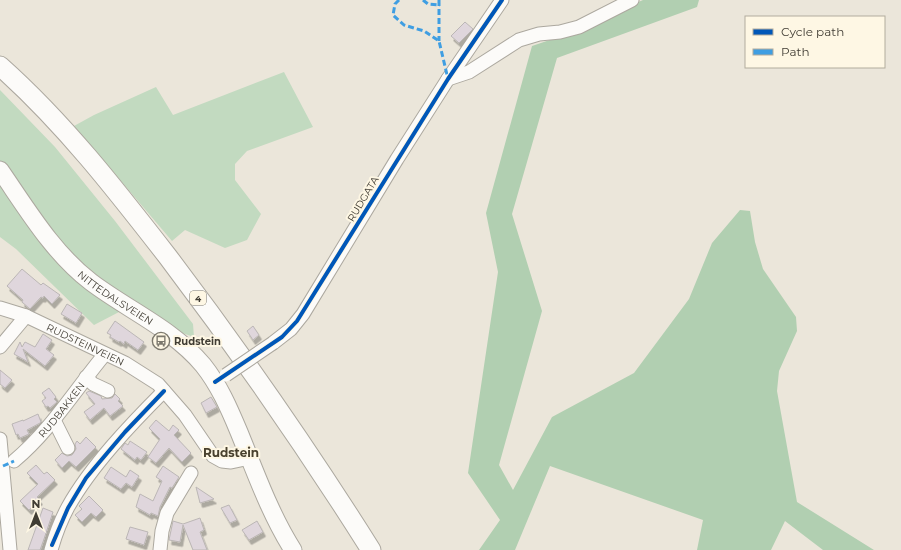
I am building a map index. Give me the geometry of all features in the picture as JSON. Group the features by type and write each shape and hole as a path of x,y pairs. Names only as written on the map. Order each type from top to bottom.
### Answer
{"highway":[{"name":"4","path":"0,66 36,100 74,141 118,193 163,251 264,388 332,488 371,550"},
{"name":"4","path":"0,77 31,106 68,146 148,245 230,354 329,498 362,550"}],"main road":[{"name":"NITTEDALSVEIEN","path":"0,170 46,234 74,268 181,343 202,364 221,379 228,407 279,525 293,550"}],"street":[{"name":"RUDGATA","path":"221,379 291,329 303,314 397,159 448,79 502,0"},
{"path":"448,79 469,72 519,40 539,34 560,32 579,27 632,0"},
{"name":"RUDSTEINVEIEN","path":"0,308 26,316 125,363 158,384 185,415 213,456 222,461 232,462 250,458"},
{"path":"0,347 26,316"},
{"name":"RUDBAKKEN","path":"6,465 27,450 54,420 105,354"},
{"path":"86,377 93,384 108,392"},
{"path":"52,548 68,508 86,478 125,432 164,391"},
{"path":"54,420 68,448"},
{"path":"0,439 6,465 10,550"},
{"path":"160,550 162,531 168,513 191,473"}],"green space":[{"path":"643,0 699,0 697,7 557,58 512,214 542,311 499,465 513,490 552,417 634,373 689,299 712,243 740,210 750,211 755,242 763,269 796,317 797,331 779,371 777,391 797,502 874,550 823,550 785,521 771,550 697,550 703,520 550,466 515,550 479,550 500,520 468,473 498,272 486,213 532,46 597,24 622,9"},
{"path":"284,72 313,127 247,151 235,164 235,180 261,214 247,240 225,248 185,230 172,241 74,126 94,115 156,87 173,115"},
{"path":"0,90 55,147 115,221 193,324 194,337 119,312 94,325 16,249 0,237"}],"building":[{"path":"465,22 473,29 459,43 451,36"},
{"path":"22,269 41,285 43,283 60,295 52,304 44,296 43,298 41,297 30,309 22,302 23,300 7,286"},
{"path":"67,304 82,313 76,323 61,314"},
{"path":"115,321 144,342 138,350 125,341 124,344 110,337 111,335 107,333"},
{"path":"253,326 259,335 253,340 247,331"},
{"path":"43,334 52,340 46,349 54,355 45,366 23,349 28,362 14,354 20,342 22,347 25,342 35,347"},
{"path":"0,370 12,380 5,388 0,384"},
{"path":"49,388 56,397 54,399 57,402 50,408 48,406 46,407 42,401 46,398 42,393"},
{"path":"89,391 101,396 102,399 112,398 115,394 120,399 118,401 123,406 110,416 104,408 90,420 84,412 95,404 86,393"},
{"path":"211,397 217,407 206,413 201,403"},
{"path":"38,414 41,422 27,430 29,434 20,438 18,434 16,435 12,424"},
{"path":"156,420 169,431 173,425 179,430 174,435 191,453 182,462 169,448 156,463 148,457 160,439 149,428"},
{"path":"86,437 96,447 76,467 69,461 62,468 55,460 62,453 67,456 72,455 76,449 75,444 77,441 80,444"},
{"path":"130,441 147,452 141,460 137,457 135,460 121,449 125,443 128,445"},
{"path":"36,465 44,474 47,472 55,480 37,497 40,500 29,510 20,501 38,484 27,473"},
{"path":"163,466 179,477 172,488 170,487 160,507 158,516 151,513 150,515 136,507 140,494 153,501 162,481 156,477"},
{"path":"111,467 126,477 130,470 139,476 132,487 126,483 121,489 104,478"},
{"path":"196,487 214,499 200,503"},
{"path":"89,496 103,510 96,517 91,513 82,522 75,515 82,509 79,506"},
{"path":"229,505 237,520 230,523 221,508"},
{"path":"43,508 53,512 44,539 40,550 28,550"},
{"path":"200,518 204,530 200,532 207,550 193,550 183,525 180,542 169,540 173,521 183,524"},
{"path":"257,521 263,532 249,540 242,530"},
{"path":"130,527 148,532 144,545 126,539"}],"marked path":[{"path":"399,0 395,4 393,15 404,25 424,31 439,41 448,79"},
{"path":"423,0 428,4 440,5"},
{"path":"439,0 439,41"},
{"path":"3,466 14,461"}],"cycle path":[{"path":"215,382 282,337 297,321 448,79 502,0"},
{"path":"52,545 68,508 86,478 125,432 164,391"}],"place":[{"name":"Rudstein","path":"161,341"}],"district":[{"name":"Rudstein","path":"231,452"}]}
